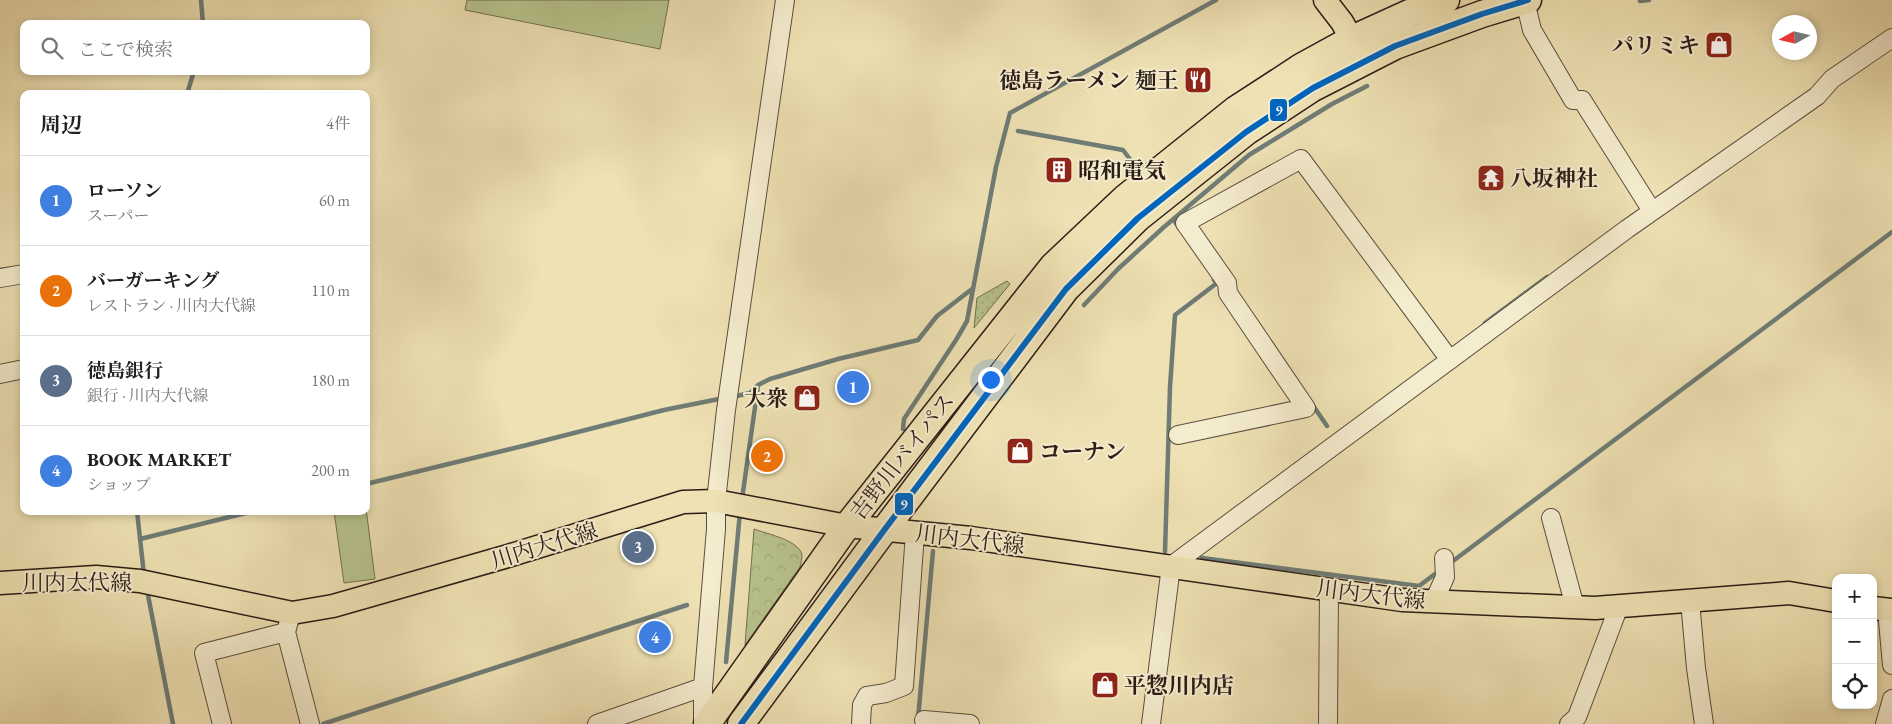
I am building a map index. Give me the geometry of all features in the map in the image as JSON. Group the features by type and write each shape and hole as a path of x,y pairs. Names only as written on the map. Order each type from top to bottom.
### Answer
{"highway":[{"name":"吉野川バイパス","path":"707,724 847,526 1046,274 1060,260 1125,198 1235,110 1301,67 1352,39 1409,13 1446,0"},
{"name":"吉野川バイパス","path":"741,724 1066,289 1138,218 1246,132 1313,88 1395,46 1482,14 1527,0"}],"main road":[{"path":"1325,0 1342,22 1364,62"},
{"name":"川内大代線","path":"0,583 96,577 147,582 289,622 333,606 499,559 683,502 734,504 847,526 971,538 1402,600 1595,608 1789,593 1832,600"}],"street":[{"path":"703,724 703,687 716,529 734,504 726,410 785,0"},
{"path":"1527,0 1532,30 1573,100 1582,100 1652,211"},
{"path":"1150,724 1171,566 1652,211 1817,96 1832,78 1892,38"},
{"path":"1178,435 1306,408 1228,293 1227,283 1185,223 1302,159 1450,360"},
{"path":"0,278 20,275"},
{"path":"0,374 20,370"},
{"path":"1551,518 1575,607"},
{"path":"861,724 862,706 867,696 886,693 904,686 915,532"},
{"path":"1434,601 1445,577 1444,558"},
{"path":"1328,724 1329,589"},
{"path":"1690,601 1696,668 1704,724"},
{"path":"1569,724 1577,717 1619,606"},
{"path":"1884,610 1892,665"},
{"path":"222,724 204,653 289,622 310,724"},
{"path":"596,724 703,687"},
{"path":"1885,724 1892,699"},
{"path":"924,720 970,724"}],"green space":[{"path":"467,0 669,0 660,49 465,10"},
{"path":"1007,281 1010,284 974,328 977,298"},
{"path":"335,515 367,515 375,579 344,583"},
{"path":"754,529 774,535 795,545 800,550 802,556 800,567 745,645"}],"waterway":[{"path":"201,0 203,20"},
{"path":"903,429 904,419 967,321 996,167 1010,113 1216,0"},
{"path":"1640,1 1649,0"},
{"path":"188,90 193,75"},
{"path":"1084,305 1118,269 1164,227 1249,155 1332,104 1367,86"},
{"path":"1018,131 1123,150 1132,162"},
{"path":"1174,220 1179,228"},
{"path":"1449,564 1892,232"},
{"path":"1485,323 1547,277"},
{"path":"1165,552 1170,387 1175,315 1217,283 1214,280"},
{"path":"732,397 750,393 758,385 770,379 838,359 918,340 937,316 972,289"},
{"path":"742,499 758,386"},
{"path":"370,483 664,410 724,398"},
{"path":"1312,404 1327,426"},
{"path":"726,662 740,512"},
{"path":"137,515 144,575"},
{"path":"140,539 238,515"},
{"path":"918,719 933,551"},
{"path":"1202,558 1419,586 1439,571"},
{"path":"147,590 173,724"},
{"path":"323,724 687,605"}],"transit line":[{"name":"9","path":"741,724 1066,289 1138,218 1246,132 1313,88 1395,46 1482,14 1528,0"}],"place":[{"name":"パリミキ","path":"1719,45"},
{"name":"徳島ラーメン 麺王","path":"1198,80"},
{"name":"昭和電気","path":"1059,170"},
{"name":"八坂神社","path":"1491,178"},
{"name":"ローソン","path":"853,387"},
{"name":"大衆","path":"807,398"},
{"name":"コーナン","path":"1020,451"},
{"name":"バーガーキング","path":"767,456"},
{"name":"徳島銀行","path":"638,547"},
{"name":"BOOK MARKET","path":"655,637"},
{"name":"平惣川内店","path":"1105,685"}]}
